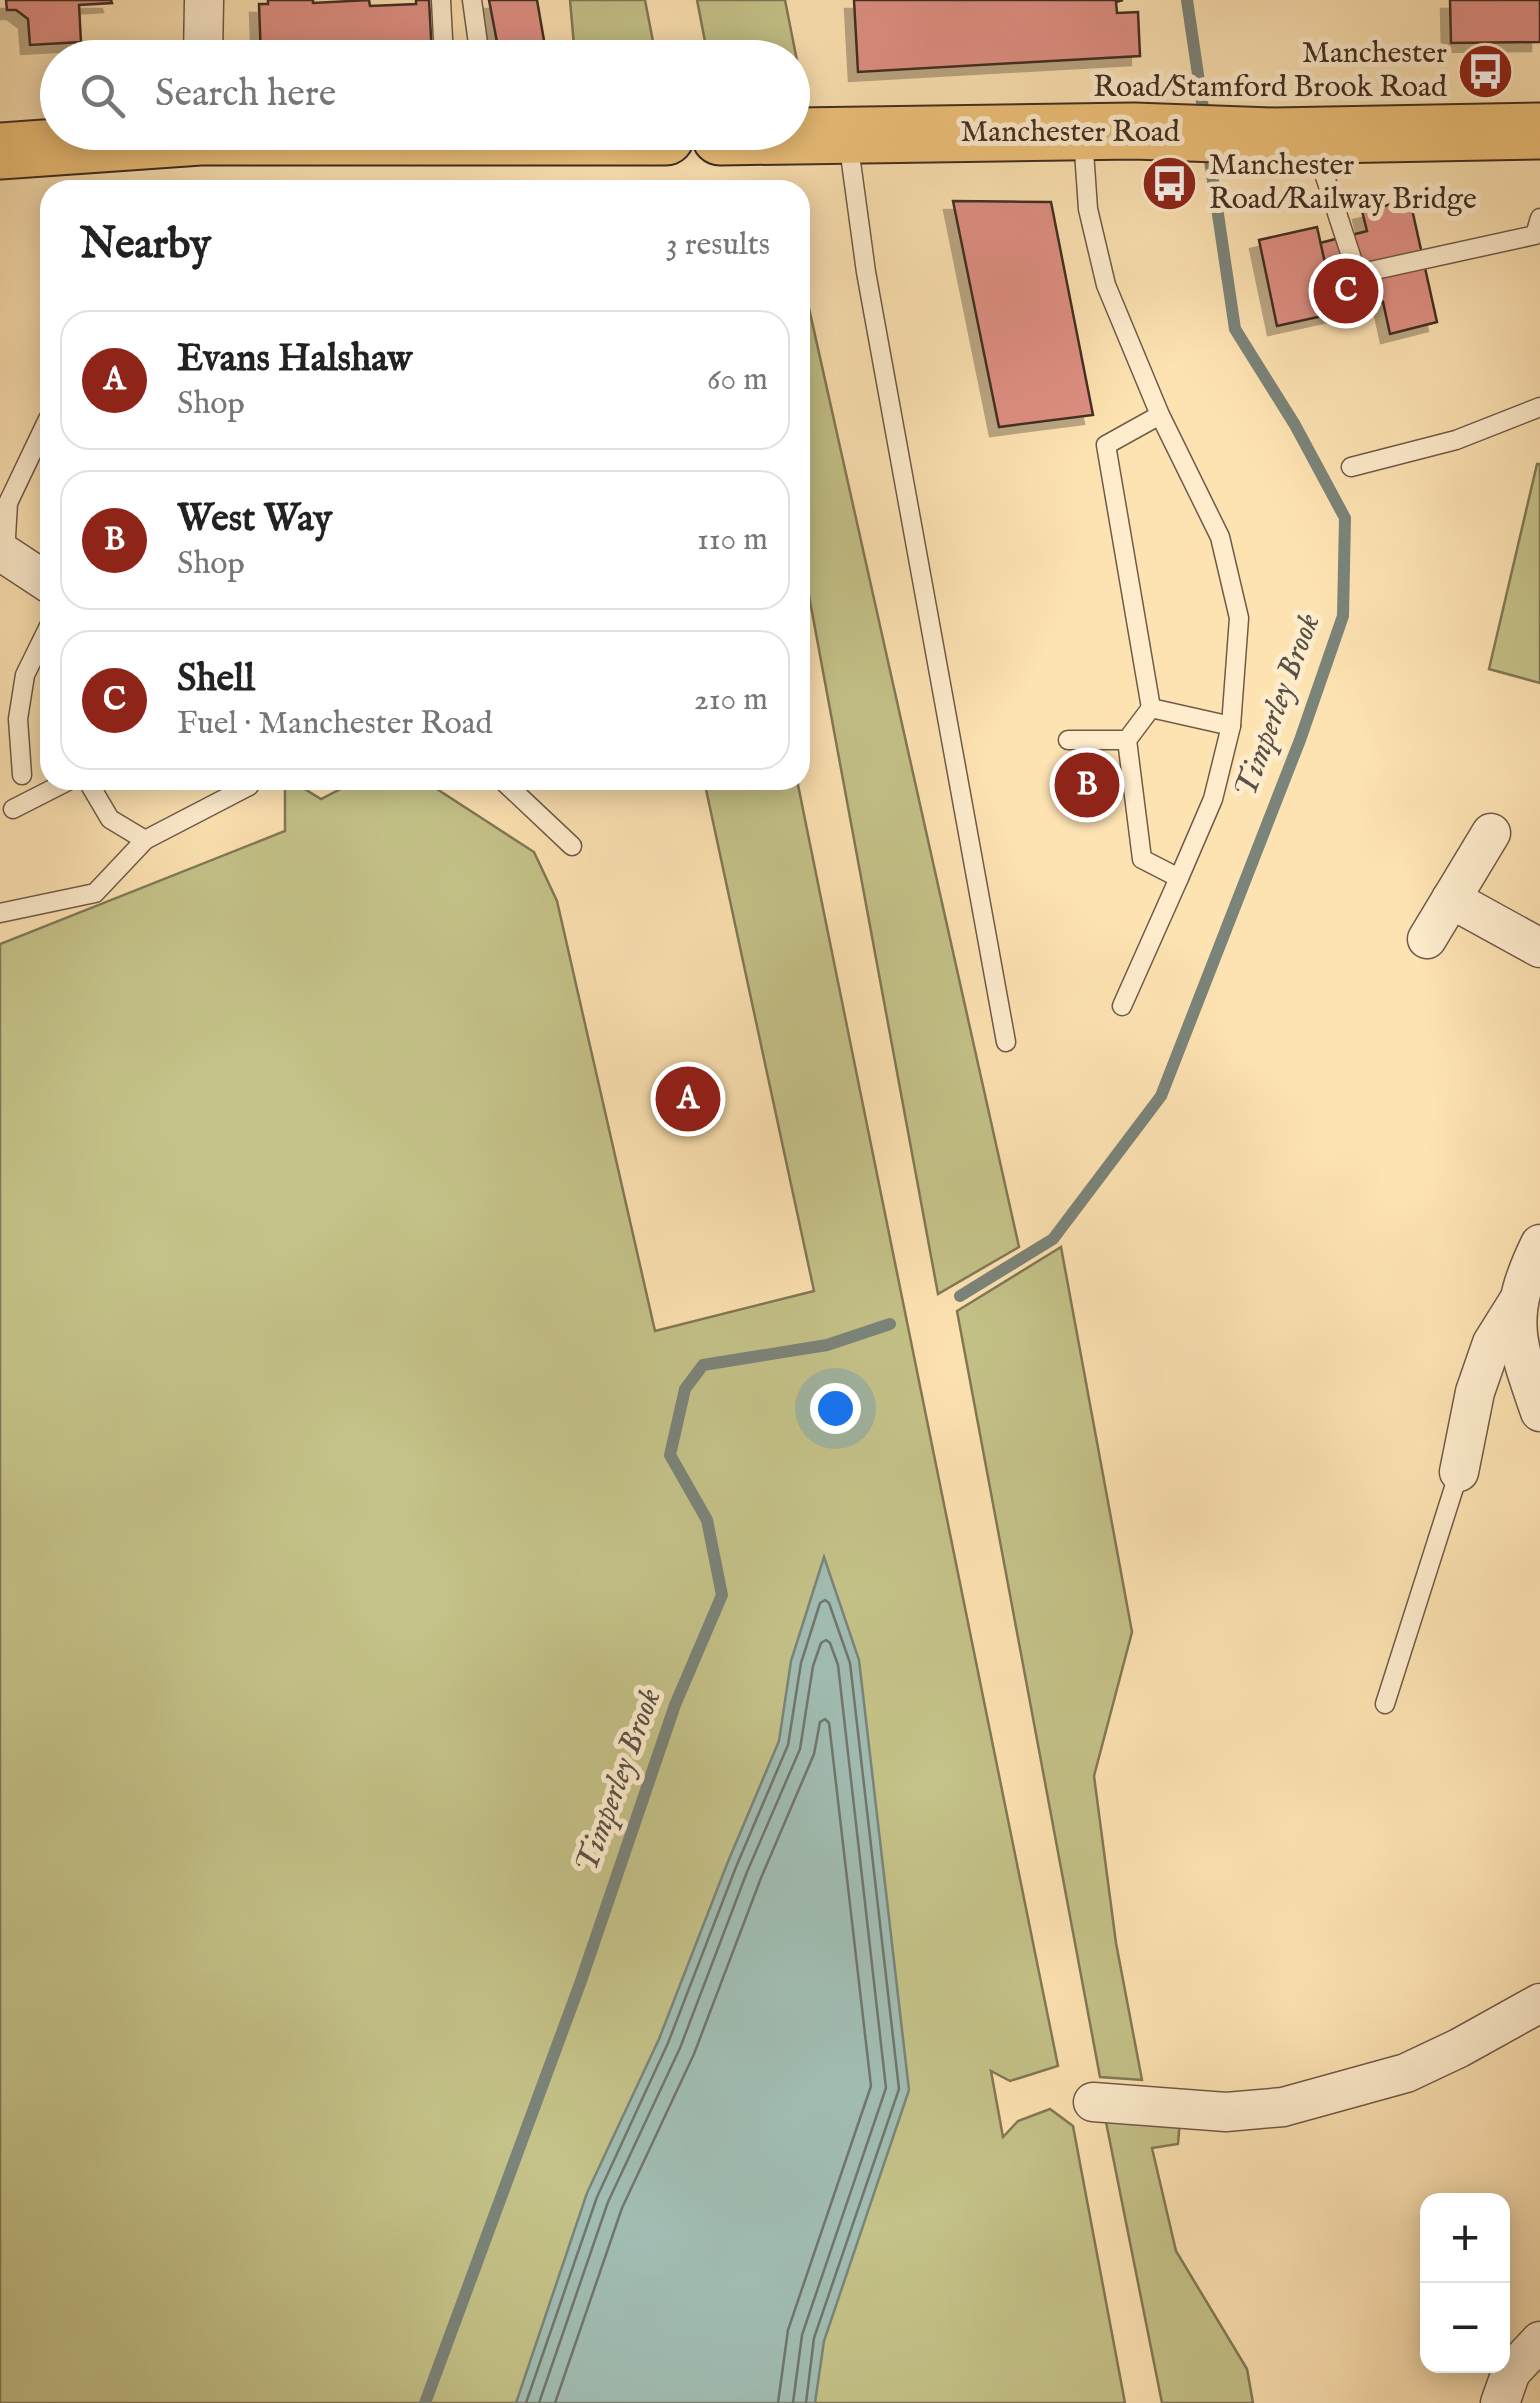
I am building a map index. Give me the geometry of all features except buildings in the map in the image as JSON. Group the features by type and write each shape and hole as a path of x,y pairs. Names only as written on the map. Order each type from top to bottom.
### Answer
{"highway":[{"name":"Manchester Road","path":"810,135 1540,131"},
{"path":"0,151 40,148"}],"street":[{"path":"203,40 204,0"},
{"path":"2,553 40,578"},
{"path":"1428,939 1491,833"},
{"path":"1451,900 1540,948"},
{"path":"1540,1244 1524,1276 1516,1326 1524,1368 1540,1412"},
{"path":"1459,1472 1475,1392 1492,1343 1517,1303"},
{"path":"1093,2102 1226,2112 1283,2106 1406,2073 1540,2003"},
{"path":"1500,2403 1512,2372 1540,2341"}],"lane":[{"path":"441,0 443,40"},
{"path":"472,0 478,40"},
{"path":"1108,131 1088,209 1106,285 1160,415 1220,538 1239,618 1231,726 1213,799 1122,1006"},
{"path":"847,134 866,272 1006,1042"},
{"path":"1293,135 1358,274 1535,234 1540,218"},
{"path":"1350,467 1456,440 1540,408"},
{"path":"1160,415 1106,445 1151,708 1127,740 1142,860 1179,878"},
{"path":"2,553 8,503 40,436"},
{"path":"22,775 18,719 25,676 40,645"},
{"path":"1151,708 1231,726"},
{"path":"1068,740 1127,740"},
{"path":"13,809 50,790"},
{"path":"94,790 110,819 145,840"},
{"path":"0,913 95,893 145,840 241,790"},
{"path":"513,790 572,846"},
{"path":"1385,1704 1459,1472"}],"shaded area":[{"path":"570,0 645,0 653,40 574,40"},
{"path":"697,0 785,0 793,40 705,40"},
{"path":"810,313 1019,1247 938,1294 810,601"},
{"path":"1540,464 1540,683 1489,669"},
{"path":"285,790 306,790 321,799 339,790 438,790 534,852 557,901 655,1331 814,1291 706,790 799,790 1058,2066 1010,2081 991,2071 1003,2137 1018,2121 1050,2109 1073,2126 1125,2403 0,2403 0,944 285,831"},
{"path":"1061,1247 1132,1632 1094,1776 1116,1943 1142,2080 1100,2077 957,1311"},
{"path":"1104,2112 1180,2119 1178,2144 1152,2148 1176,2251 1247,2369 1253,2403 1162,2403"}],"water":[{"path":"824,1557 859,1660 909,2090 824,2341 815,2403 516,2403 587,2193 659,2039 779,1741 791,1661"}],"waterway":[{"name":"Timperley Brook","path":"1187,0 1205,122"},
{"name":"Timperley Brook","path":"960,1296 1053,1239 1161,1096 1300,740 1343,616 1345,518 1295,425 1235,329 1208,147"},
{"name":"Timperley Brook","path":"425,2403 581,1981 675,1705 722,1595 707,1520 670,1455 685,1389 703,1365 827,1345 890,1324"}],"place":[{"name":"Manchester Road/Stamford Brook Road","path":"1486,71"},
{"name":"Manchester Road/Railway Bridge","path":"1170,183"},
{"name":"Shell","path":"1346,291"},
{"name":"West Way","path":"1087,785"},
{"name":"Evans Halshaw","path":"688,1099"}]}
